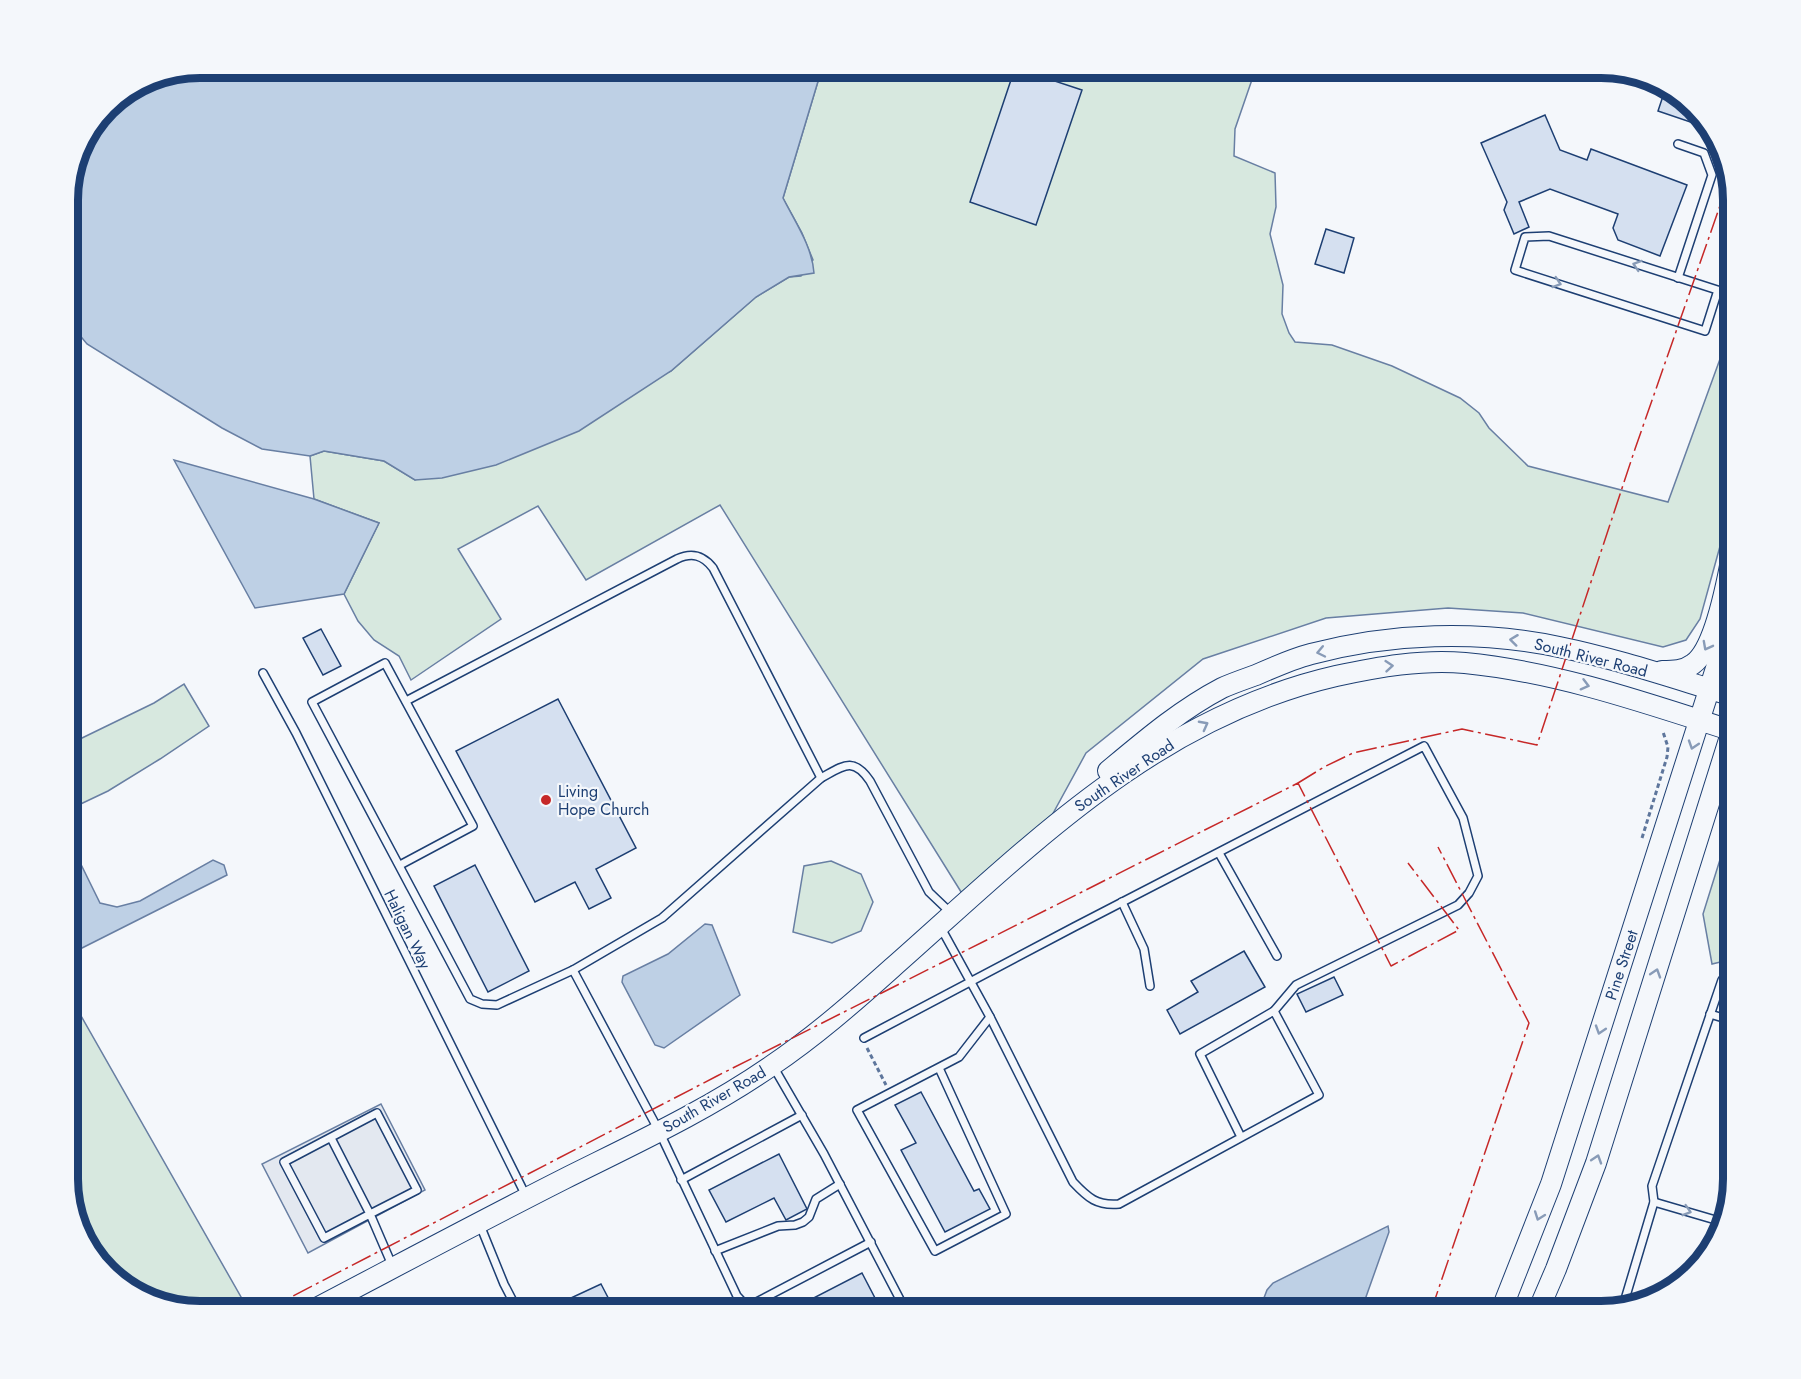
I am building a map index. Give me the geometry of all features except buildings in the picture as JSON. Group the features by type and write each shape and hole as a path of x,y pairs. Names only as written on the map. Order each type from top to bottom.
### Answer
{"main road":[{"path":"1642,669 1683,670 1694,664 1712,637 1723,594"},
{"name":"South River Road","path":"1067,814 1108,771 1158,729 1222,688 1311,654 1384,641 1449,636 1480,637 1557,646 1588,653 1723,693"},
{"name":"Pine Street","path":"1505,1301 1551,1184 1723,650"},
{"name":"South River Road","path":"330,1301 722,1098 773,1065 836,1017 1067,814 1107,783 1185,734 1229,712 1304,684 1378,667 1420,663 1463,663 1578,683 1723,726"},
{"path":"1542,1301 1596,1163 1723,761"}],"lane":[{"path":"1678,144 1704,153 1712,174 1678,278"},
{"path":"1718,290 1705,332 1515,270 1525,237 1549,236 1723,292"},
{"path":"406,701 677,559 687,555 697,555 713,568 821,778"},
{"path":"400,865 473,826 385,663 312,702 470,999 482,1004 497,1005 573,970 662,918 821,778 841,767 852,765 859,767 870,781 946,921 971,982 1073,1182 1087,1197 1106,1205 1119,1204 1319,1095 1274,1011"},
{"name":"Haligan Way","path":"263,673 296,733 527,1198"},
{"path":"864,1038 1424,746 1463,818 1478,876 1469,893 1458,905 1296,985 1274,1011 1200,1054 1241,1137"},
{"path":"1219,853 1277,956"},
{"path":"1122,902 1144,949 1150,986"},
{"path":"573,970 659,1131 736,1296 741,1301"},
{"path":"1625,1298 1654,1202 1652,1186 1723,980"},
{"path":"1710,1014 1723,1018"},
{"path":"939,1068 1006,1214 935,1251 857,1110 939,1068 959,1058 990,1017"},
{"path":"773,1065 840,1184 901,1301"},
{"path":"376,1113 417,1190 370,1214 324,1238 284,1162 376,1113"},
{"path":"681,1180 802,1115"},
{"path":"331,1138 370,1214 393,1268"},
{"path":"715,1251 778,1226 803,1222 809,1217 816,1199 840,1184"},
{"path":"1654,1202 1716,1220"},
{"path":"480,1222 513,1301"},
{"path":"764,1301 871,1242"},
{"path":"348,1292 353,1301"}],"path":[{"path":"1640,842 1667,757 1668,747 1663,732"},
{"path":"866,1047 890,1093"}],"shaded area":[{"path":"819,78 1253,78 1235,129 1234,156 1275,173 1276,207 1270,234 1283,285 1282,314 1295,342 1332,345 1392,366 1460,398 1479,413 1489,428 1528,466 1668,502 1723,351 1723,534 1700,619 1686,640 1663,647 1523,613 1448,608 1326,618 1203,659 1086,753 1051,817 963,895 720,505 586,580 538,506 458,549 501,619 411,680 399,656 374,640 358,621 344,594 379,523 314,499 310,456 324,451 384,461 415,480 671,371 756,297 789,277 801,276 813,260 802,233 783,198"},
{"path":"184,684 209,726 108,791 78,805 78,740 154,703"},
{"path":"1723,850 1723,961 1712,964 1703,914"},
{"path":"831,861 861,874 873,902 861,931 832,943 793,932 804,866"},
{"path":"78,1011 243,1301 184,1300 161,1295 146,1288 126,1276 108,1259 87,1226 78,1187"},
{"path":"381,1104 425,1190 308,1253 262,1164"}],"water":[{"path":"200,78 819,78 783,198 810,253 814,273 789,277 756,297 671,371 579,431 496,465 442,478 415,480 384,461 324,451 310,456 262,449 222,428 87,344 78,333 78,192 82,169 94,139 108,120 139,94 161,84"},
{"path":"174,460 314,499 379,523 344,594 255,608"},
{"path":"78,858 100,903 117,907 140,901 213,860 224,865 227,875 78,950"},
{"path":"705,924 712,925 740,995 664,1048 655,1045 622,982 623,976 668,954"},
{"path":"1388,1226 1389,1232 1365,1301 1263,1301 1273,1283"}],"power":[{"path":"1298,783 1353,753 1462,729 1537,745 1635,449 1723,197"},
{"path":"283,1301 717,1076 1298,783 1391,966 1459,930 1408,863"},
{"path":"1434,1301 1529,1023 1438,847"}],"place":[{"name":"Living Hope Church","path":"546,800"}]}
